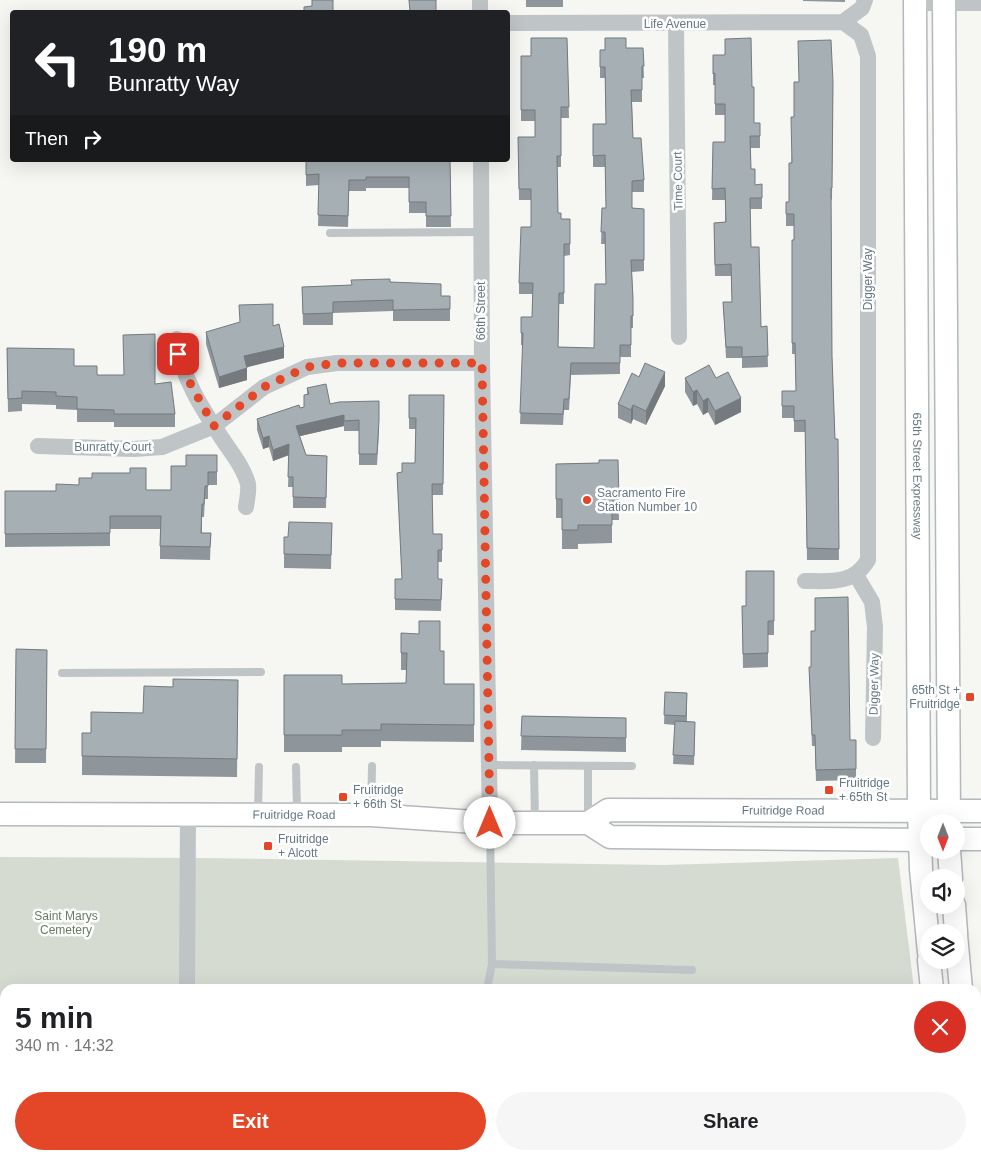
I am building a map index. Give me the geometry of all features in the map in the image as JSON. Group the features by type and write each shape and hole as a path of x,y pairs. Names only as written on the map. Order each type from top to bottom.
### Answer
{"main road":[{"name":"65th Street Expressway","path":"915,1 920,817"},
{"path":"944,1 949,814"},
{"name":"Fruitridge Road","path":"588,824 608,810 919,812 931,814"},
{"name":"Fruitridge Road","path":"965,814 981,811"},
{"name":"Fruitridge Road","path":"0,814 371,815 490,823 588,824 610,837 920,840"},
{"path":"965,839 981,839"},
{"name":"65th Street Expressway","path":"926,859 928,924"},
{"path":"931,969 932,984"},
{"path":"960,969 961,984"}],"street":[{"path":"843,22 862,8 864,0"},
{"path":"915,1 981,3"},
{"name":"Life Avenue","path":"510,23 843,22"},
{"name":"Digger Way","path":"843,22 861,36 868,56 868,560 856,575 872,602 875,626 873,738"},
{"name":"Time Court","path":"676,24 679,337"},
{"name":"66th Street","path":"481,162 482,363 490,823"},
{"path":"177,339 178,354 185,374 214,426 241,467 248,485 246,507"},
{"name":"Bunratty Court","path":"38,446 134,449 162,447 189,438 214,426 264,387 307,367 337,363 482,363"},
{"path":"805,581 842,582 856,575"},
{"path":"187,984 188,814"}],"lane":[{"path":"330,233 481,232"},
{"path":"62,673 261,672"},
{"path":"490,765 632,766"},
{"path":"534,765 535,823"},
{"path":"371,815 372,766"},
{"path":"588,766 588,824"},
{"path":"296,767 297,814"},
{"path":"258,814 259,768"},
{"path":"488,984 492,964 490,823"},
{"path":"492,964 692,970"}],"green space":[{"name":"Saint Marys Cemetery","path":"0,857 663,865 898,858 913,984 0,984"}],"building":[{"path":"312,0 333,0 333,10 304,10 304,7 312,6"},
{"path":"409,0 436,0 436,10 410,10"},
{"path":"531,38 567,38 569,107 561,107 561,156 557,156 558,213 561,213 561,219 570,219 570,244 564,244 564,293 559,293 558,347 594,348 595,284 606,284 605,232 601,232 602,208 606,208 605,155 593,156 593,124 606,124 605,67 600,67 600,50 605,50 605,38 626,38 626,48 643,48 642,90 631,90 633,138 641,138 644,180 632,181 632,208 644,209 644,260 631,260 633,316 631,316 631,345 620,345 620,363 571,363 569,399 564,399 563,414 520,413 523,333 521,333 521,317 532,317 533,283 519,283 521,227 531,227 531,189 519,189 518,137 535,137 535,110 521,110 521,56 531,56"},
{"path":"751,38 754,123 760,123 760,136 750,136 751,169 755,169 755,185 762,184 762,198 750,198 751,247 759,247 761,327 767,326 768,356 742,357 742,347 726,347 723,302 732,302 731,264 715,265 714,223 726,222 725,188 712,189 713,142 725,142 725,104 715,104 713,55 725,55 725,39"},
{"path":"831,40 833,82 831,188 832,356 835,439 838,439 839,549 807,548 805,420 794,421 794,406 782,406 782,391 796,391 795,343 792,343 792,240 794,240 794,214 786,214 786,202 789,202 789,163 792,163 791,117 794,117 794,82 799,82 798,41"},
{"path":"306,162 450,162 451,216 426,216 426,202 409,202 409,177 366,177 366,180 349,180 348,216 318,215 319,174 306,175"},
{"path":"390,279 390,282 441,284 441,296 450,296 450,309 393,310 393,300 333,302 333,313 303,314 302,287 352,285 351,280"},
{"path":"273,304 273,326 279,324 284,347 244,356 247,368 219,377 206,332 240,322 239,305"},
{"path":"155,334 155,384 171,382 175,414 114,414 114,410 77,409 77,397 56,396 56,392 22,391 22,398 8,399 7,348 74,349 74,366 97,366 97,375 124,375 123,335"},
{"path":"645,363 665,372 646,411 633,405 631,410 618,404 632,373 639,377"},
{"path":"709,365 716,378 728,372 741,398 715,411 708,398 703,401 697,390 693,392 685,378"},
{"path":"326,384 330,404 379,401 377,454 359,454 359,420 344,421 344,415 296,426 306,455 327,456 326,498 293,497 293,477 288,477 289,444 273,450 269,436 263,438 257,419 299,405 300,408 304,407 304,395 309,394 307,388"},
{"path":"409,395 444,395 443,484 432,484 433,534 442,534 442,550 438,550 438,579 442,579 441,600 395,599 395,579 402,579 397,473 402,472 402,463 415,463 416,418 409,418"},
{"path":"186,455 217,455 217,472 208,472 208,486 205,486 204,504 202,504 201,533 211,533 210,547 160,546 161,516 110,516 110,533 5,534 5,491 56,491 56,484 79,485 79,478 92,478 92,473 130,473 130,468 146,468 146,490 171,490 171,466 186,466"},
{"name":"Sacramento Fire Station Number 10","path":"599,460 618,460 619,501 612,501 612,525 578,525 578,530 562,530 562,499 556,499 556,464 599,463"},
{"path":"289,522 332,523 331,555 284,554 284,537 288,537"},
{"path":"746,571 774,571 774,621 768,621 768,653 743,654 742,606 746,606"},
{"path":"848,597 850,740 856,740 856,769 816,770 815,735 812,735 809,667 811,667 811,631 815,631 815,598"},
{"path":"419,621 440,621 440,651 444,651 444,684 474,684 474,725 381,724 381,730 342,730 342,735 284,735 284,675 342,675 342,684 406,683 407,653 401,653 401,633 419,634"},
{"path":"16,649 47,650 46,749 15,749"},
{"path":"173,679 238,680 237,759 82,756 82,733 91,733 91,712 143,713 144,686 173,687"},
{"path":"665,692 687,693 686,716 664,715"},
{"path":"522,716 626,718 626,738 521,736"},
{"path":"675,721 695,722 694,756 673,755"}],"place":[{"name":"Sacramento Fire Station Number 10","path":"587,500"},
{"name":"65th St + Fruitridge","path":"970,697"},
{"name":"Fruitridge + 65th St","path":"829,790"},
{"name":"Fruitridge + 66th St","path":"343,797"},
{"name":"Fruitridge + Alcott","path":"268,846"}],"route":[{"path":"178,354 185,374 214,426 264,387 307,367 337,363 482,363 490,823"}]}
